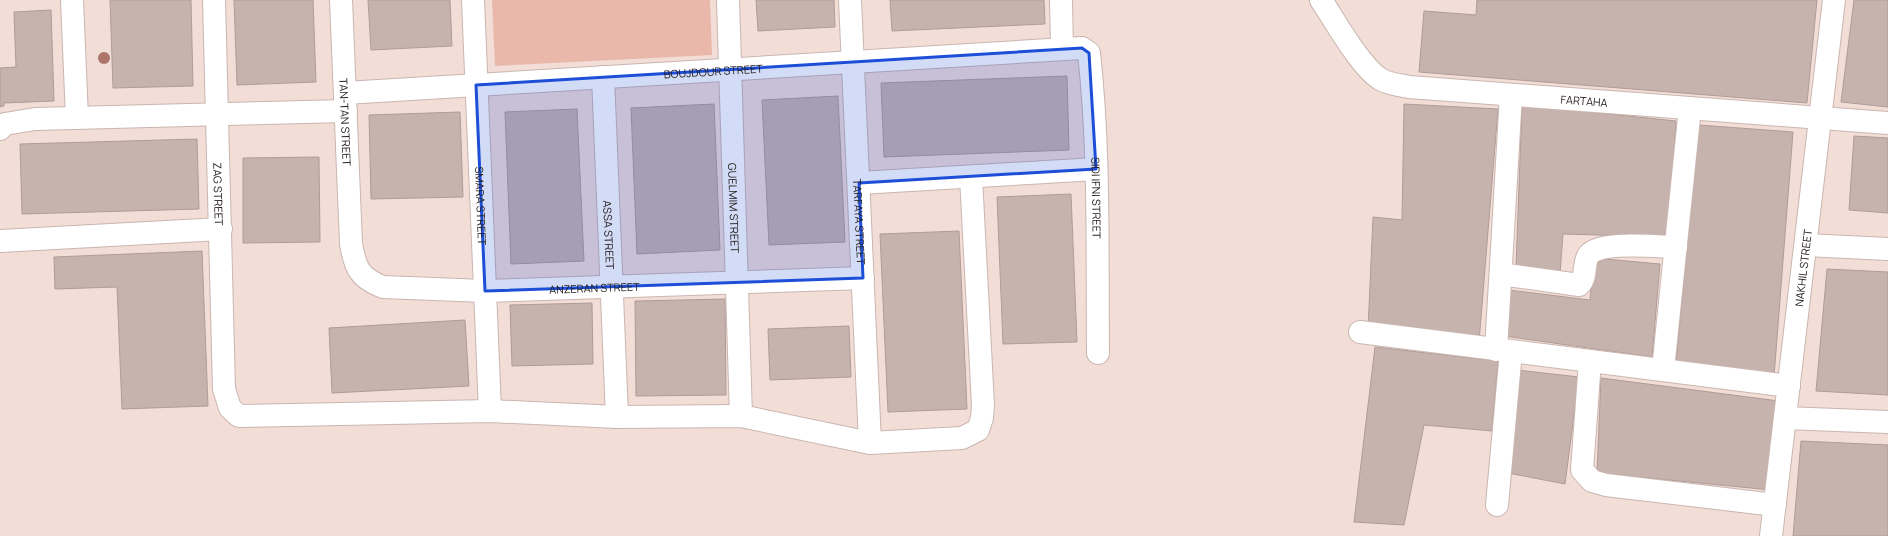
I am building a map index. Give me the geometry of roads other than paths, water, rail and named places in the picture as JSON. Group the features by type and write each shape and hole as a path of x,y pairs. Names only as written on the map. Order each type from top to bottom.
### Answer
{"street":[{"path":"72,0 77,118"},
{"name":"ZAG STREET","path":"214,0 224,389 230,408 239,416 490,411 617,417 741,416 870,443 962,438 978,430 982,418 983,405 971,177"},
{"name":"TAN-TAN STREET","path":"341,0 351,244"},
{"name":"SMARA STREET","path":"473,0 490,411"},
{"name":"GUELMIM STREET","path":"728,0 741,416"},
{"name":"TARFAYA STREET","path":"850,0 870,443"},
{"path":"1060,0 1072,48"},
{"name":"FARTAHA","path":"1321,0 1365,64 1380,79 1391,84 1410,87 1511,95 1888,123"},
{"name":"NAKHIL STREET","path":"1771,536 1834,0"},
{"name":"BOUJDOUR STREET","path":"0,129 6,124 35,119 217,115 345,102 476,85 1072,48"},
{"name":"SIDI IFNI STREET","path":"1072,48 1089,53 1096,170 1098,353"},
{"name":"ASSA STREET","path":"603,77 617,417"},
{"path":"1497,504 1504,350 1501,274 1511,95"},
{"path":"1663,370 1690,108"},
{"path":"859,183 1096,170"},
{"path":"0,241 221,229"},
{"name":"ANZERAN STREET","path":"351,244 354,260 358,270 372,282 382,287 485,291 863,278"},
{"path":"1501,274 1579,285 1582,282 1587,256 1598,248 1611,246 1676,247"},
{"path":"1806,246 1888,249"},
{"path":"1360,332 1789,386"},
{"path":"1590,361 1581,459 1582,470 1589,478 1606,485 1775,505"},
{"path":"1785,418 1888,422"}]}
